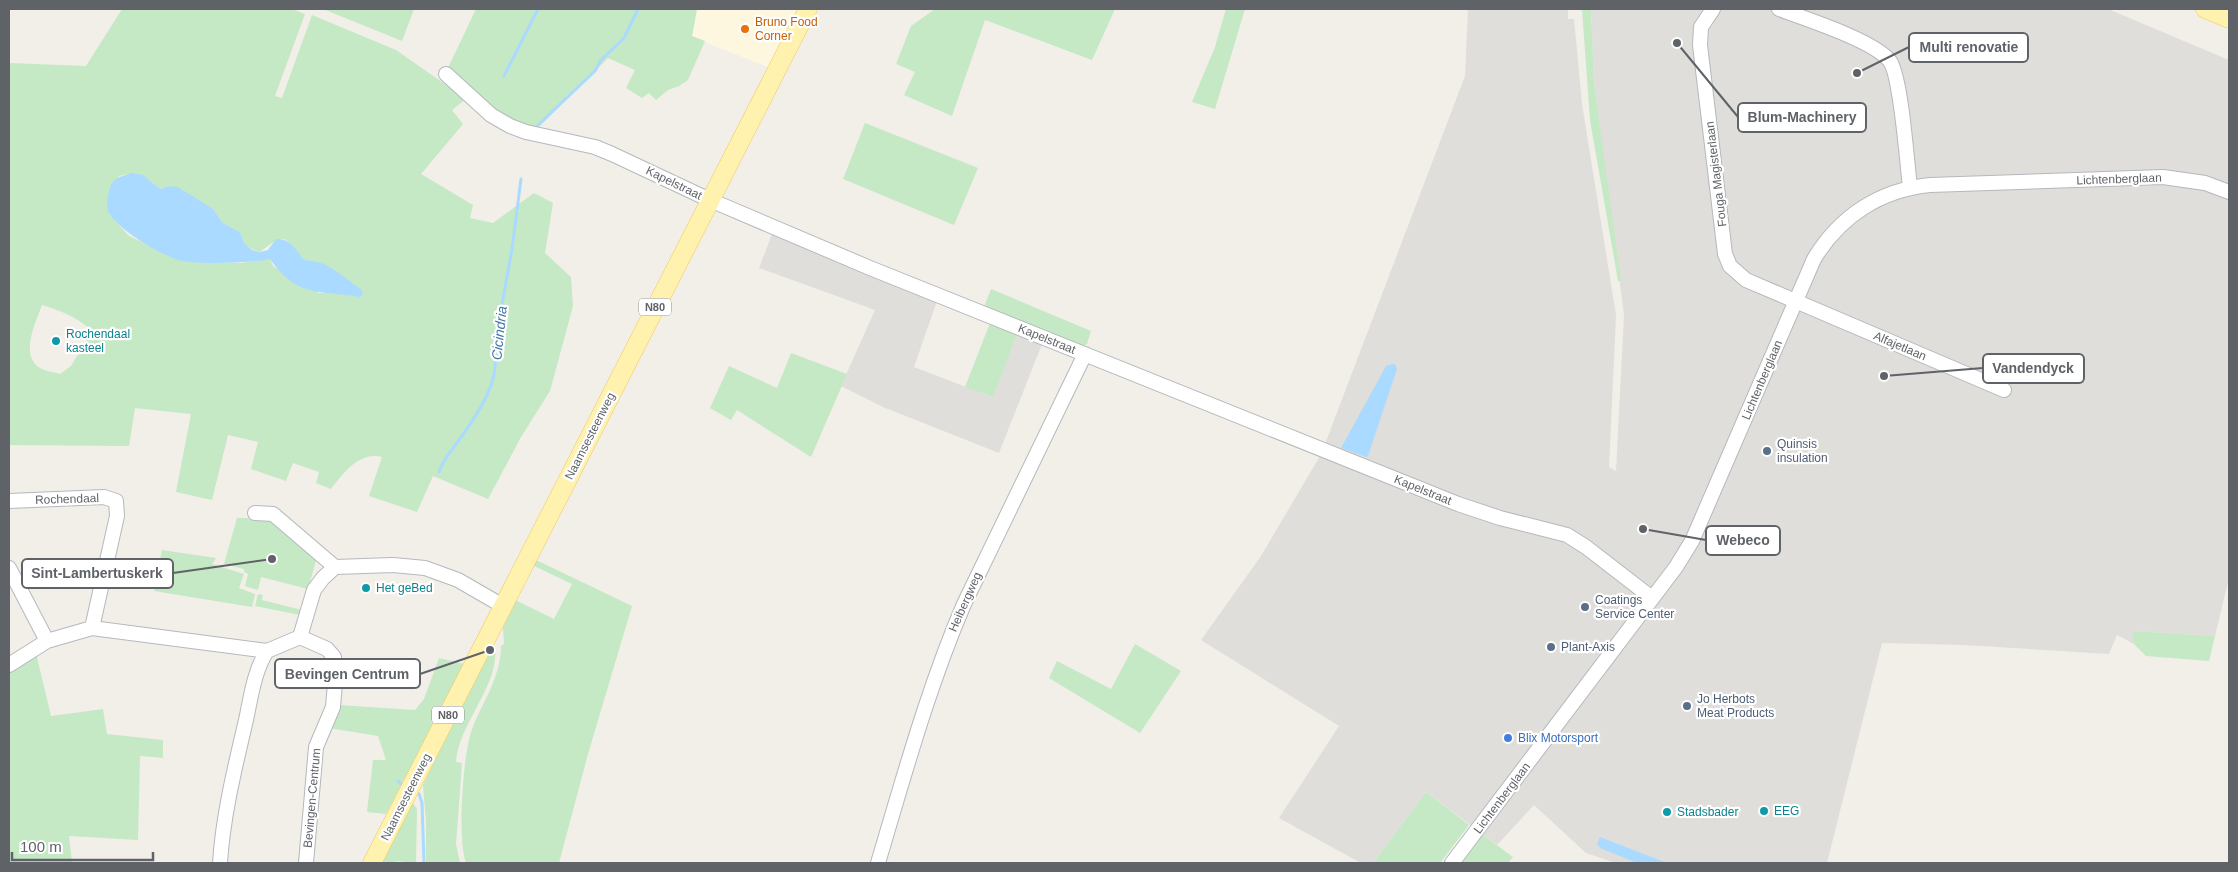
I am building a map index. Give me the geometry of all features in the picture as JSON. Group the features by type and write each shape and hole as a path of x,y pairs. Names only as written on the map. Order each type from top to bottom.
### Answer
{"main road":[{"name":"Naamsesteenweg","path":"372,863 808,9"},
{"path":"2204,9 2229,19"}],"street":[{"name":"Fouga Magisterlaan","path":"1713,9 1701,26 1700,45 1727,260 1730,266 1746,280 1796,302"},
{"path":"1779,9 1866,43 1889,60 1897,78 1910,187"},
{"name":"Kapelstraat","path":"446,74 491,115 510,126 535,134 595,147 710,200 1458,504 1500,518 1567,535 1652,598"},
{"name":"Lichtenberglaan","path":"1452,863 1652,598 1692,541 1814,259 1836,229 1865,205 1888,193 1930,184 2162,177 2205,182 2229,192"},
{"name":"Alfajetlaan","path":"1796,302 2004,390"},
{"name":"Heibergweg","path":"878,863 948,640 967,596 1085,354"},
{"name":"Rochendaal","path":"9,501 104,498 116,501 116,516 92,628"},
{"path":"264,509 277,516 335,567"},
{"path":"9,666 47,641 92,628 267,651 300,637 314,590 335,567 392,565 425,568 458,580 503,606"},
{"path":"9,568 47,641"},
{"name":"Bevingen-Centrum","path":"300,637 327,649 334,657 336,671 333,707 316,747 306,863"},
{"path":"220,863 222,836 254,682 267,651"}],"shaded area":[{"path":"697,9 797,9 768,67 692,37"},
{"path":"1468,9 1568,9 1568,19 1574,19 1582,104 1616,315 1609,467 1616,471 1624,315 1594,82 1591,9 2108,9 2229,60 2229,578 2215,636 2134,631 2134,644 2117,635 2109,654 1964,645 1882,643 1827,863 1616,863 1586,853 1534,805 1497,845 1426,792 1373,863 1361,863 1279,818 1339,726 1201,640 1261,556 1320,456 1453,510 1493,523 1563,541 1574,533 1462,498 1325,444 1465,76"},
{"path":"772,234 937,301 914,367 992,397 1017,334 1042,344 999,453 883,407 841,386 875,310 759,268"}],"green space":[{"path":"122,9 291,9 305,14 275,96 282,98 312,15 396,50 466,99 452,110 463,124 421,174 473,205 470,218 493,223 534,193 553,203 545,253 571,277 573,306 550,391 521,437 488,499 433,476 417,512 369,496 382,457 374,456 359,460 341,476 331,489 316,483 319,472 293,463 286,481 251,469 258,442 228,435 212,500 176,492 191,414 135,408 129,446 9,445 9,63 86,66","holes":["129,174 146,178 160,189 168,186 213,209 223,223 240,232 244,244 252,249 260,252 280,239 289,242 304,260 314,261 361,289 360,297 331,292 319,293 273,266 270,259 240,263 179,260 129,236 109,214 119,176","42,305 69,315 92,331 71,366 60,374 40,368 34,362 31,355 31,338"]},
{"path":"323,9 414,9 402,41"},
{"path":"476,9 697,9 692,36 705,41 688,80 668,90 656,100 649,93 642,98 626,88 635,70 608,58 540,126 530,126 518,123 505,115 478,96 447,70"},
{"path":"935,9 1115,9 1092,60 985,20 952,116 904,95 915,72 896,64 911,26"},
{"path":"1226,9 1245,9 1215,109 1192,102 1215,47"},
{"path":"1582,9 1591,9 1594,82 1621,281 1618,281 1590,120"},
{"path":"865,123 978,168 954,225 843,179"},
{"path":"991,289 1091,331 1087,344 1081,347 984,307"},
{"path":"990,323 1017,334 993,397 965,387"},
{"path":"791,353 847,374 811,457 737,410 731,420 710,408 729,366 777,388"},
{"path":"237,518 271,519 317,557 308,589 261,577 258,590 245,586 248,574 244,572 244,569 224,564"},
{"path":"162,550 216,558 212,564 244,574 239,588 255,594 252,607 154,591"},
{"path":"534,559 632,606 588,754 559,863 466,863 462,835 462,796 466,757 472,729 495,679 501,646 504,644 503,627 515,600 554,619 572,584 532,565"},
{"path":"258,594 263,595 262,600 302,610 300,615 255,606"},
{"path":"2133,631 2215,636 2209,661 2146,656 2134,644"},
{"path":"1135,644 1181,671 1140,733 1049,678 1057,661 1111,689"},
{"path":"495,646 495,661 486,690 464,733 456,762 462,763 456,844 460,863 426,863 426,822 423,785 488,651"},
{"path":"36,653 51,716 103,709 107,734 163,740 163,758 140,756 138,840 69,836 72,863 9,863 9,670"},
{"path":"439,658 464,664 386,814 367,812 373,760 386,760 378,736 329,728 338,705 415,710 424,699"},
{"path":"1426,792 1469,825 1440,863 1373,863"},
{"path":"412,802 417,809 416,863 396,861 395,863 380,863"},
{"path":"1483,835 1513,857 1508,863 1462,863"}],"water":[{"path":"132,173 143,175 160,189 168,186 178,187 213,209 223,223 240,232 244,243 252,250 260,252 268,250 276,239 286,240 293,245 304,260 328,266 361,289 363,294 360,297 310,290 290,280 280,272 270,259 196,263 178,260 160,252 132,235 116,222 109,213 107,206 109,191 113,182"},
{"path":"1396,365 1397,369 1368,456 1366,457 1341,448 1386,366"},
{"path":"1600,837 1667,863 1637,863 1600,848 1597,844"}],"waterway":[{"path":"504,76 538,9"},
{"name":"Cicindria","path":"536,127 595,71 601,60 624,38 638,9"},
{"name":"Cicindria","path":"439,472 445,460 479,411 491,386 494,374 494,349 512,249 521,179"},
{"name":"Cicindria","path":"398,781 401,784"},
{"name":"Cicindria","path":"419,794 422,803 424,863"}],"place":[{"name":"Bruno Food Corner","path":"745,29"},
{"name":"Blum-Machinery","path":"1677,43"},
{"name":"Multi renovatie","path":"1857,73"},
{"name":"Rochendaal kasteel","path":"56,341"},
{"name":"Vandendyck","path":"1884,376"},
{"name":"Quinsis insulation","path":"1767,451"},
{"name":"Webeco","path":"1643,529"},
{"name":"Sint-Lambertuskerk","path":"272,559"},
{"name":"Het geBed","path":"366,588"},
{"name":"Coatings Service Center","path":"1585,607"},
{"name":"Plant-Axis","path":"1551,647"},
{"name":"Bevingen Centrum","path":"490,650"},
{"name":"Jo Herbots Meat Products","path":"1687,706"},
{"name":"Blix Motorsport","path":"1508,738"},
{"name":"EEG","path":"1764,811"},
{"name":"Stadsbader","path":"1667,812"}]}
